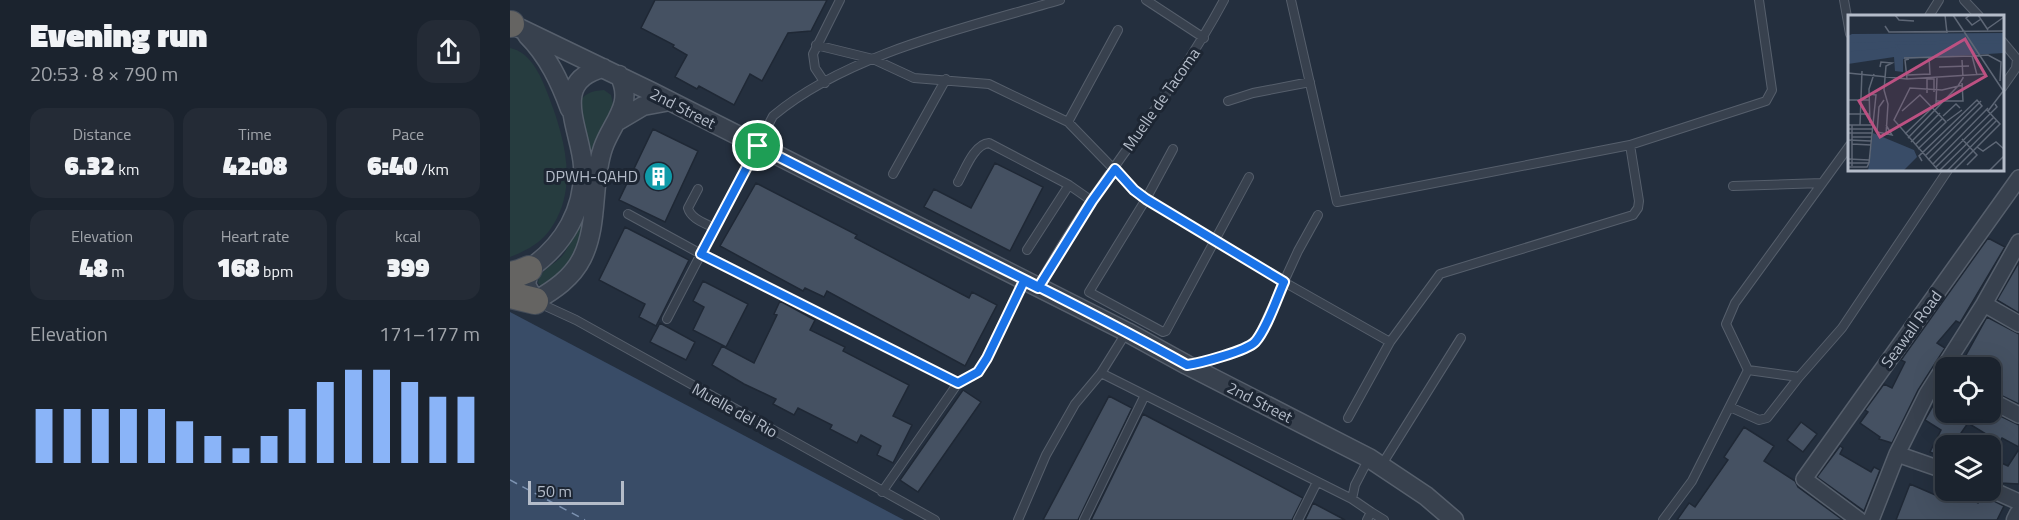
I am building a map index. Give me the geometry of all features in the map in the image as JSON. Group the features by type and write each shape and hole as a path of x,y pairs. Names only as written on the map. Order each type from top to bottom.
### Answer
{"highway":[{"path":"510,295 535,302"}],"street":[{"name":"2nd Street","path":"513,26 611,71 1127,332 1375,462 1426,496 1454,520"},
{"path":"513,26 540,49 561,86 579,139 583,166 580,200 573,220 563,237 549,254 520,272 535,302 564,282 577,267 585,252 592,222 602,150 625,97 624,85 611,71 591,71 579,81 573,92 572,115"},
{"path":"616,122 643,106 670,101"},
{"name":"Seawall Road","path":"1859,520 1804,479 2019,178"},
{"path":"1871,520 1897,454 1927,393 1984,304 2019,242"},
{"path":"1984,304 2019,324"},
{"path":"2001,405 2019,416"},
{"path":"1897,454 1935,467"},
{"path":"2001,494 2019,502"},
{"path":"2016,520 2019,514"}],"lane":[{"path":"825,82 813,61 816,45 840,0"},
{"path":"666,319 773,116 808,91 873,59 927,39 1060,0"},
{"path":"1146,0 1204,38"},
{"name":"Muelle de Tacoma","path":"882,492 958,383 978,372 1031,284 1115,169 1122,155 1204,38 1224,0"},
{"path":"1291,0 1337,202 1630,145 1766,100 1772,90 1759,0"},
{"path":"1844,0 1848,23"},
{"path":"1930,15 1939,0"},
{"path":"1964,0 1978,15"},
{"path":"1068,122 1118,30"},
{"path":"2004,43 2017,59 2016,68 2004,85"},
{"path":"816,45 873,59 914,78 989,84 1068,122 1134,190 1146,199 1284,282 1390,342"},
{"path":"893,174 946,79"},
{"path":"1228,101 1253,93 1310,82"},
{"path":"958,182 978,148 989,143 1069,185 1092,201"},
{"path":"1348,417 1390,342 1440,274 1633,215 1638,208 1639,201 1630,145"},
{"path":"1748,370 1726,324 1735,303 1848,148"},
{"path":"1173,149 1146,199 1089,293 1163,332 1166,331 1249,177"},
{"path":"1730,407 1760,420 1767,418 1799,376 1842,328 1947,171"},
{"path":"1733,186 1822,183"},
{"path":"1027,250 1069,185"},
{"path":"698,189 688,208 689,212 691,216 714,228"},
{"path":"628,214 701,254 958,383"},
{"path":"1187,365 1207,362 1253,345 1318,215"},
{"name":"Muelle del Rio","path":"535,302 576,320 935,520"},
{"path":"1018,520 1046,455 1075,404 1101,373 1127,332"},
{"path":"1352,499 1355,485 1375,462 1461,338"},
{"path":"1748,370 1799,376"},
{"path":"1663,520 1692,481 1748,370"},
{"path":"1101,373 1352,499 1369,516 1384,520"},
{"path":"1084,520 1145,395"},
{"path":"1298,520 1317,482"}],"green space":[{"path":"510,48 529,59 544,85 563,141 567,176 561,209 549,231 535,245 510,257"},
{"path":"604,90 611,95 614,108 586,202 581,239 570,265 545,286 541,286 538,283 539,278 563,255 575,229 578,105 588,93"}],"water":[{"path":"510,312 904,520 510,520"}],"building":[{"path":"655,0 827,0 811,31 788,33 762,81 750,74 734,105 699,86 697,89 675,77 687,55 673,47 674,45 641,28"},
{"name":"DPWH-QAHD","path":"653,129 698,151 665,222 619,200"},
{"path":"995,163 1043,187 1010,251 924,207 934,189 971,208"},
{"path":"756,183 857,235 855,238 969,298 972,292 997,305 965,366 827,291 824,297 805,288 803,291 720,246"},
{"path":"625,227 689,260 656,326 639,317 645,304 599,280"},
{"path":"1988,238 2005,247 1960,323 1956,321 1937,343 1945,348 1939,357 1935,357 1935,364 1918,390 1892,443 1879,439 1880,437 1860,423 1868,412 1865,410 1884,384 1892,388 1905,362 1901,360"},
{"path":"2019,262 2019,313 1997,300"},
{"path":"703,281 748,304 726,347 693,330 704,307 693,301"},
{"path":"780,301 815,320 810,330 845,347 843,351 909,385 893,416 912,425 893,463 877,455 881,446 861,435 857,443 830,429 832,425 798,408 794,415 773,404 776,399 712,365 722,346 754,363 777,315 774,314"},
{"path":"1987,317 2019,334 2019,404 2001,395 2001,357 1965,357"},
{"path":"660,323 695,342 686,360 650,342"},
{"path":"963,390 981,402 918,492 900,480"},
{"path":"1109,396 1132,408 1078,520 1043,520"},
{"path":"1935,402 1935,423 1968,423 1960,435 1938,435 1941,430 1925,420"},
{"path":"1143,414 1303,498 1292,520 1091,520"},
{"path":"2001,416 2019,425 2019,447 2002,438 2001,440 2001,435 1988,435 1968,423 2001,423"},
{"path":"1801,422 1817,434 1803,452 1787,440"},
{"path":"1744,427 1774,446 1764,461 1795,481 1798,487 1843,520 1677,520 1689,503 1695,507 1728,460 1724,457"},
{"path":"1935,442 1935,454 1930,452"},
{"path":"1840,446 1843,448 1840,454 1871,472 1874,467 1880,470 1864,511 1817,477"},
{"path":"2019,449 2019,484 2001,483 2001,463 2008,466"},
{"path":"1910,484 1935,495 1935,501 1974,501 1978,503 1979,501 1994,501 2004,506 1997,520 1896,520"},
{"path":"1313,503 1345,520 1305,520"}],"ferry route":[{"path":"510,480 585,520"}],"place":[{"name":"DPWH-QAHD","path":"659,176"}],"route":[{"path":"758,146 701,254 958,383 978,372 1024,281 1038,288 1049,267 1115,169 1134,190 1146,199 1284,282 1253,345 1207,362 1187,365 1127,332 1024,281 861,199 758,146"}]}
